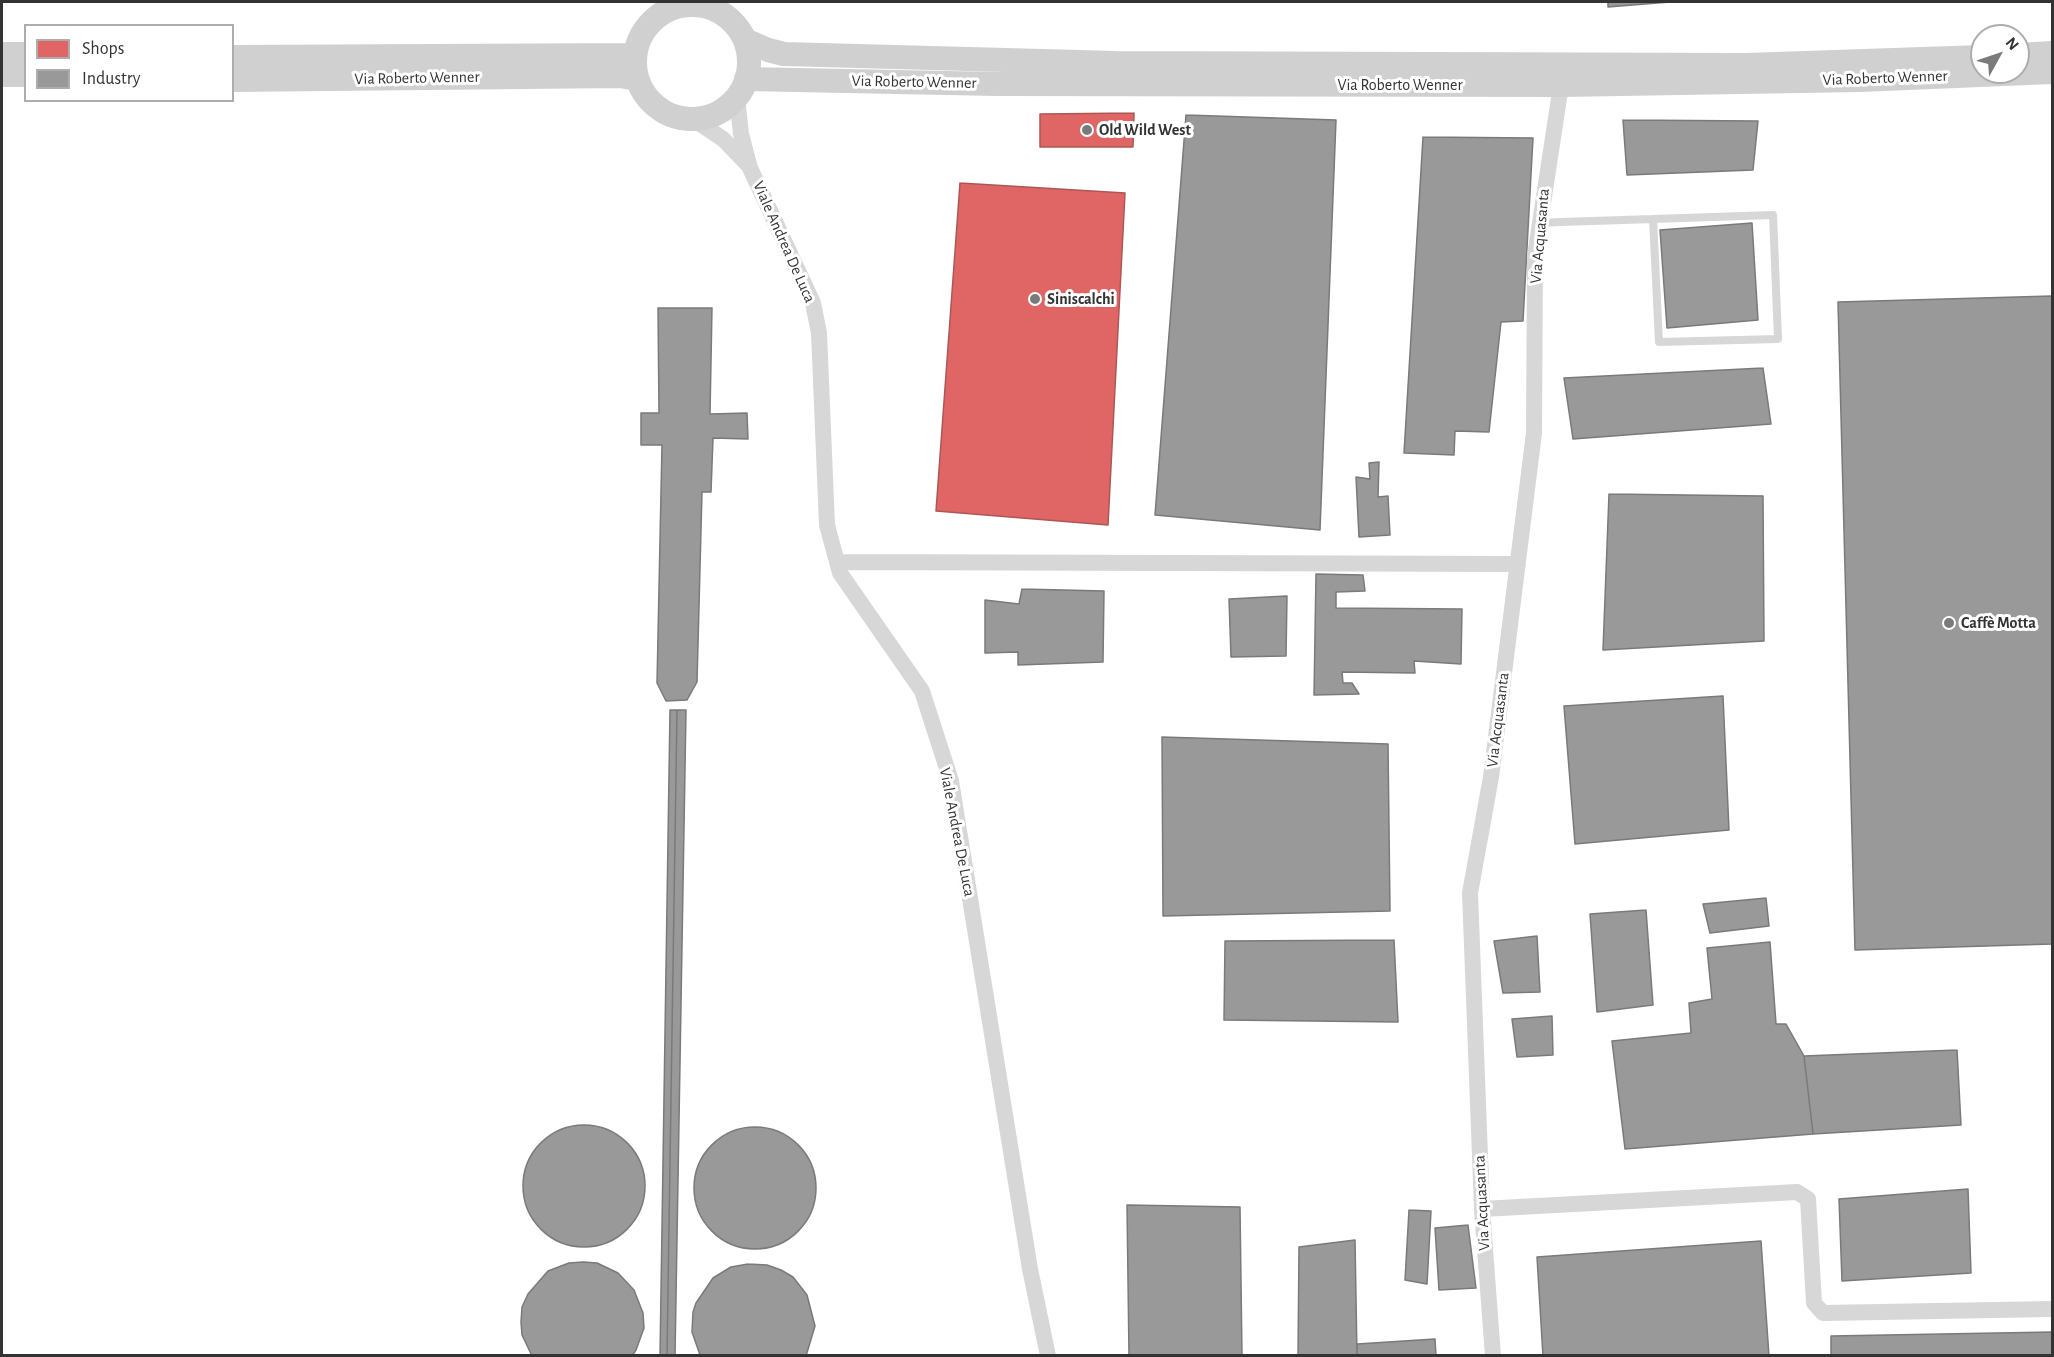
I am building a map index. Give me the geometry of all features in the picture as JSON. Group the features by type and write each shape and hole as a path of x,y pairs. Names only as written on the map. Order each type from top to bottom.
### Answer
{"main road":[{"path":"700,3 713,8 732,21 745,40 749,59 742,88 713,115 693,119 663,111 647,97 636,67 641,35 664,7 700,3"},
{"name":"Via Roberto Wenner","path":"745,40 768,51 784,54 1116,63 1746,65 1970,57"},
{"path":"2030,54 2052,53"},
{"path":"2,54 24,54"},
{"name":"Via Roberto Wenner","path":"234,57 636,67"},
{"name":"Via Roberto Wenner","path":"234,80 620,76 636,67"},
{"name":"Via Roberto Wenner","path":"742,88 997,84 1561,85 1860,80 2052,72"},
{"path":"2,75 24,75"}],"street":[{"name":"Via Acquasanta","path":"1493,1356 1482,1209 1470,893 1491,777 1534,433 1535,256 1561,85"},
{"path":"742,88 741,134 750,168"},
{"path":"693,119 723,139 750,168"},
{"name":"Viale Andrea De Luca","path":"750,168 813,303 819,333 826,513 837,562 849,588 922,691 951,781 1030,1269 1048,1356"},
{"path":"837,562 1518,564"},
{"path":"1482,1209 1797,1192 1808,1198 1814,1303 1823,1313 2052,1308"}],"lane":[{"path":"1540,223 1653,219 1773,215 1778,339 1659,342 1653,219"}],"building: Shops":[{"name":"Old Wild West","path":"1134,113 1133,147 1040,147 1040,114"},
{"name":"Siniscalchi","path":"960,183 1125,193 1108,525 936,511"}],"building: Industry":[{"path":"1608,2 1670,2 1608,7"},
{"path":"1186,115 1336,120 1320,530 1155,515"},
{"path":"1623,120 1758,121 1753,170 1627,175"},
{"path":"1423,137 1533,138 1523,321 1501,322 1489,432 1455,431 1454,455 1404,453"},
{"path":"1752,223 1758,320 1667,328 1660,230"},
{"name":"Caffè Motta","path":"2052,296 2052,944 1855,950 1838,302"},
{"path":"658,308 712,308 710,414 747,413 748,439 713,438 711,492 702,492 697,682 687,700 666,701 657,683 662,445 641,445 641,413 659,413"},
{"path":"1763,368 1771,424 1573,439 1564,378"},
{"path":"1379,462 1378,497 1388,496 1390,535 1359,537 1356,477 1370,479 1369,463"},
{"path":"1609,494 1763,496 1764,641 1603,650"},
{"path":"1316,574 1363,575 1365,591 1336,592 1336,608 1462,609 1461,664 1414,661 1415,673 1342,672 1343,683 1352,683 1359,694 1314,695"},
{"path":"1022,589 1104,591 1103,662 1018,665 1018,652 985,653 985,600 1019,604"},
{"path":"1287,596 1286,656 1231,657 1229,599"},
{"path":"1723,696 1729,830 1575,844 1564,706"},
{"path":"670,710 677,710 667,1356 660,1356"},
{"path":"677,710 686,710 675,1356 667,1356"},
{"path":"1162,737 1388,744 1390,911 1163,916"},
{"path":"1766,898 1769,926 1710,933 1703,904"},
{"path":"1646,910 1653,1005 1597,1012 1590,914"},
{"path":"1537,936 1540,992 1503,993 1494,941"},
{"path":"1394,940 1398,1022 1224,1020 1225,941"},
{"path":"1770,942 1776,1024 1786,1024 1804,1056 1813,1134 1625,1149 1612,1041 1691,1033 1689,1003 1712,999 1707,948"},
{"path":"1552,1016 1553,1055 1517,1057 1512,1019"},
{"path":"1957,1050 1961,1125 1813,1134 1804,1056"},
{"path":"584,1125 607,1130 618,1135 627,1143 635,1152 640,1163 645,1186 640,1209 635,1220 627,1229 618,1237 607,1242 584,1247 561,1242 550,1237 541,1229 533,1220 528,1209 523,1186 528,1163 533,1152 541,1143 550,1135 561,1130"},
{"path":"755,1127 778,1132 789,1137 798,1145 806,1154 811,1165 816,1188 811,1211 806,1222 798,1231 789,1239 778,1244 755,1249 732,1244 721,1239 712,1231 704,1222 699,1211 694,1188 699,1165 704,1154 712,1145 721,1137 732,1132"},
{"path":"1968,1189 1971,1273 1842,1281 1839,1199"},
{"path":"1127,1205 1240,1207 1242,1356 1129,1356"},
{"path":"1409,1210 1431,1211 1427,1284 1405,1280"},
{"path":"1468,1225 1476,1288 1439,1290 1435,1228"},
{"path":"1355,1240 1357,1356 1298,1356 1299,1247"},
{"path":"1761,1241 1769,1356 1543,1356 1537,1257"},
{"path":"569,1263 597,1263 618,1273 634,1290 643,1313 644,1328 636,1350 632,1356 532,1356 522,1335 521,1322 522,1307 528,1294 548,1271"},
{"path":"748,1264 767,1265 781,1270 793,1277 807,1295 815,1326 806,1356 700,1355 692,1332 696,1303 713,1278 731,1267"},
{"path":"2052,1332 2052,1356 1831,1356 1831,1336"},
{"path":"1435,1339 1436,1356 1357,1356 1357,1344"}],"place":[{"name":"Old Wild West","path":"1087,130"},
{"name":"Siniscalchi","path":"1035,299"},
{"name":"Caffè Motta","path":"1949,623"}]}
